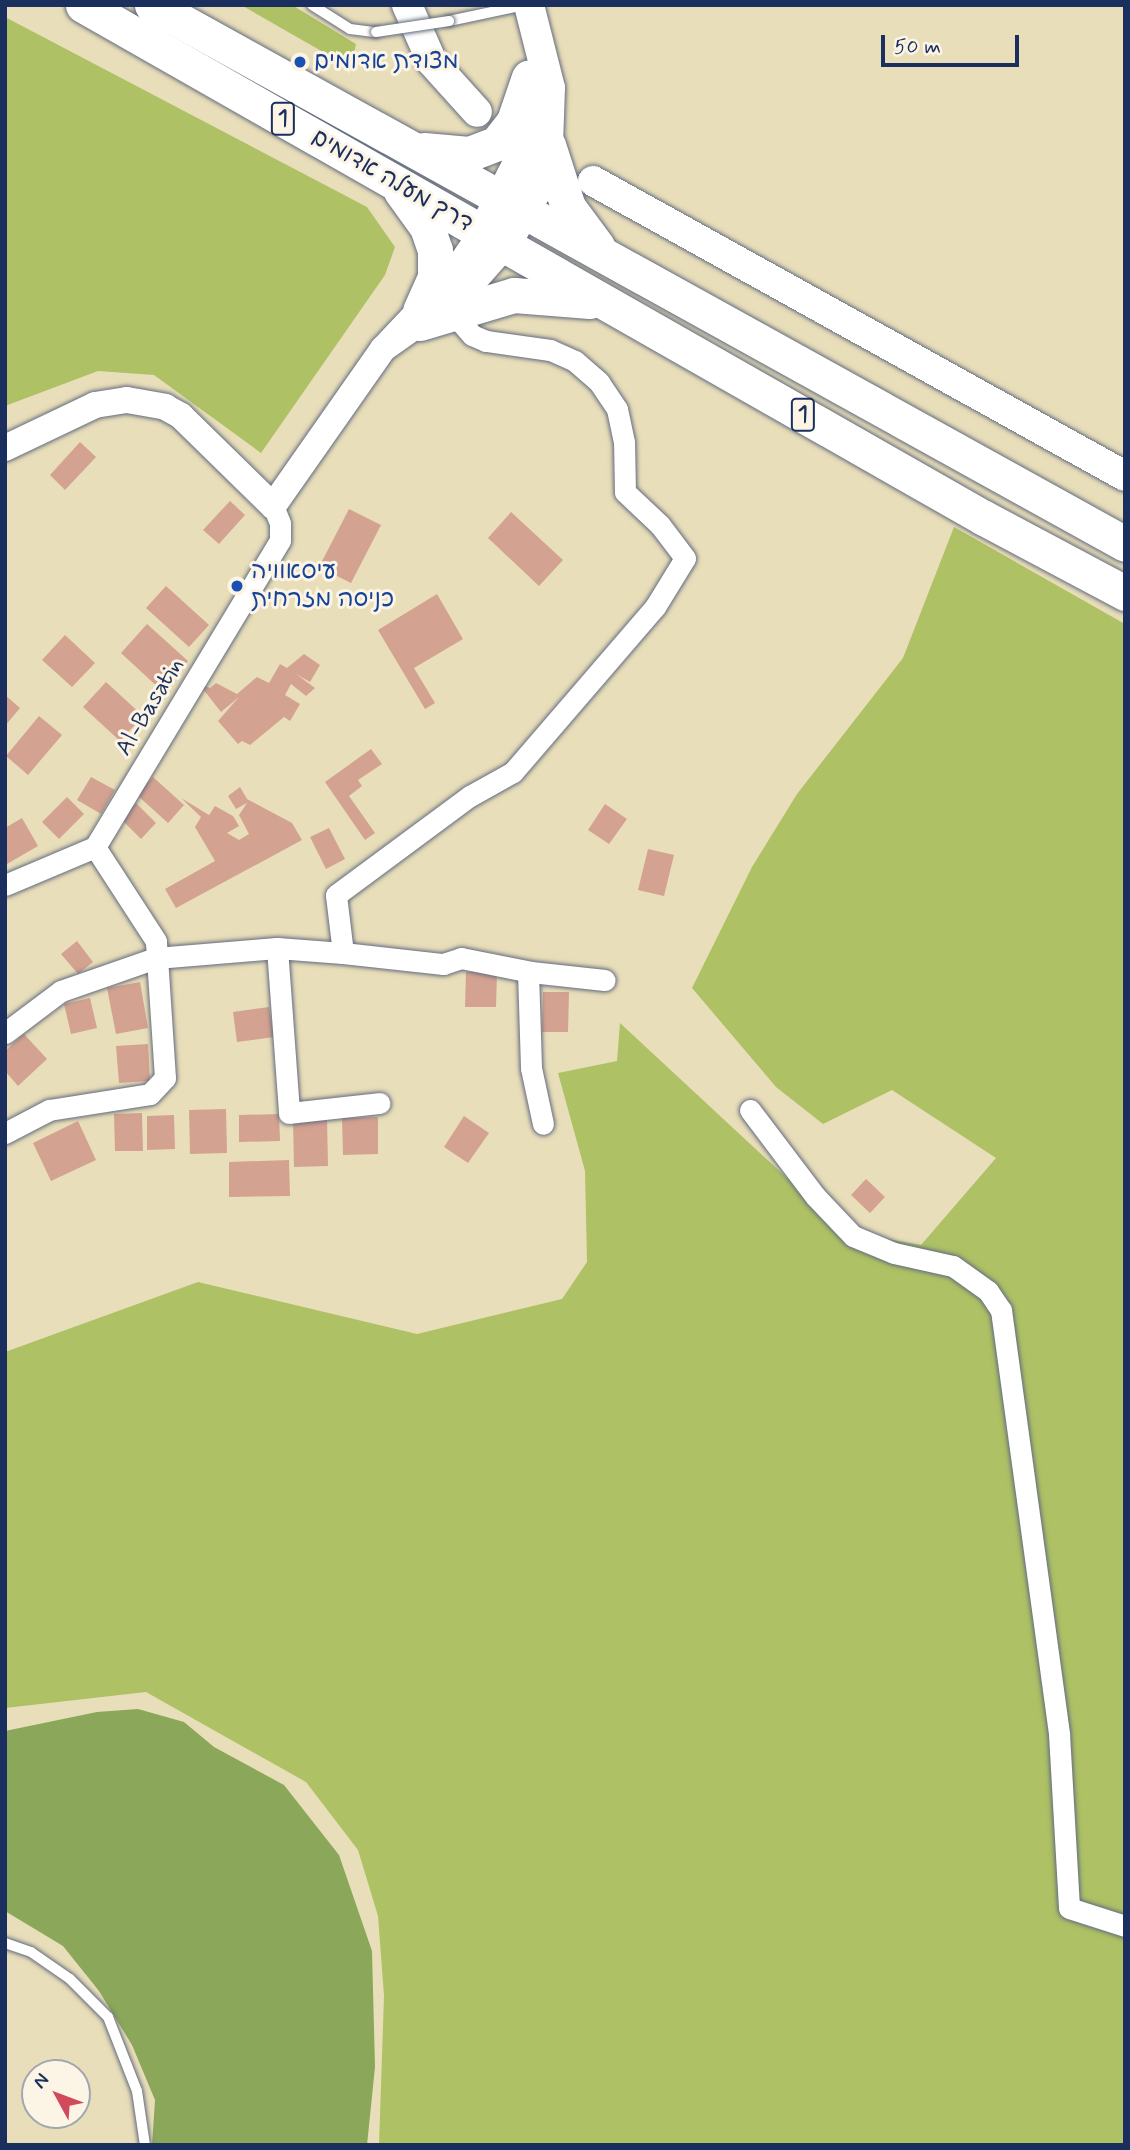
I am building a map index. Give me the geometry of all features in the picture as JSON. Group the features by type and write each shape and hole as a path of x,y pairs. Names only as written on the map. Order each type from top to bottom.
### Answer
{"highway":[{"name":"דרך מעלה אדומים","path":"83,5 494,239"},
{"name":"דרך מעלה אדומים","path":"152,5 415,149 512,196"},
{"path":"415,149 469,154 491,146 514,121 529,77"},
{"path":"548,145 568,207 609,259"},
{"path":"395,183 427,227 435,250 435,303 514,295 608,304"},
{"name":"1","path":"512,196 609,259 1125,544"},
{"name":"1","path":"494,239 1125,593"}],"main road":[{"path":"407,5 432,62 477,112"},
{"path":"494,239 512,196 525,149 529,77 519,6"},
{"path":"512,196 544,169 548,145 550,88 519,6"},
{"path":"593,181 1125,476"}],"street":[{"path":"5,448 95,405 127,400 165,407 181,416 273,506 383,349 435,303 494,239"},
{"path":"343,953 336,895 470,796 513,772 655,607 685,558 660,525 625,492 624,442 617,409 599,382 575,361 550,350 486,341 471,335 435,303"},
{"name":"Al-Basatin","path":"94,847 272,556 280,540 281,523 273,506"},
{"path":"5,885 94,847 156,941 165,1078 150,1094 49,1110 5,1133"},
{"path":"277,948 289,1113 379,1103"},
{"path":"5,1033 61,991 156,958 277,948 443,964 461,958 527,972 605,980"},
{"path":"527,972 531,1068 543,1124"},
{"path":"750,1110 815,1196 853,1236 894,1253 953,1266 988,1291 1002,1310 1059,1734 1069,1908 1125,1926"}],"lane":[{"path":"312,5 350,29 376,32 449,21 519,6"},
{"path":"5,1943 31,1952 70,1979 108,2017 137,2091 145,2145"}],"green space":[{"path":"241,5 292,5 356,44 351,68"},
{"path":"5,17 367,207 395,247 385,275 261,453 154,375 98,371 5,406"},
{"path":"954,527 1125,624 1125,2145 379,2145 384,1996 378,1916 358,1850 306,1782 146,1692 5,1708 5,1352 198,1282 417,1334 562,1299 587,1262 585,1171 558,1073 617,1061 620,1023 844,1231 921,1245 996,1158 892,1090 823,1124 776,1087 692,988 752,867 797,794 903,658"},
{"path":"138,1709 184,1722 214,1747 284,1785 339,1855 372,1951 375,2067 367,2145 152,2145 155,2100 132,2045 99,1991 63,1946 5,1911 5,1731 97,1712"}],"building":[{"path":"80,442 96,457 65,490 50,475"},
{"path":"230,501 245,515 219,544 203,530"},
{"path":"349,509 381,525 351,583 319,567"},
{"path":"511,512 563,560 539,586 488,538"},
{"path":"166,586 209,625 189,647 146,608"},
{"path":"437,594 463,639 414,668 435,703 425,709 378,630"},
{"path":"147,624 188,661 161,690 121,653"},
{"path":"65,635 95,663 72,687 42,660"},
{"path":"304,654 320,665 310,682 296,674 315,688 306,696 291,684 285,695 300,704 290,721 284,717 250,745 242,741 238,744 218,721 239,697 221,712 199,684 210,688 216,683 237,694 257,677 269,683 280,664 287,668"},
{"path":"106,682 143,716 120,741 83,707"},
{"path":"5,695 20,708 5,726"},
{"path":"39,716 62,735 28,775 6,756"},
{"path":"371,749 382,764 358,780 362,786 349,796 375,833 365,840 325,782"},
{"path":"91,777 115,790 101,814 77,800"},
{"path":"153,777 184,805 168,823 137,795"},
{"path":"240,787 247,799 292,823 302,840 176,908 165,889 215,861 195,827 201,817 181,798 209,815 215,806 233,816 239,826 227,833 239,840 249,834 239,815 247,803 236,809 228,796"},
{"path":"67,797 84,814 59,839 42,822"},
{"path":"136,803 156,823 141,839 121,819"},
{"path":"605,804 627,819 609,844 588,830"},
{"path":"22,818 38,846 7,864 5,828"},
{"path":"329,828 345,859 326,869 310,837"},
{"path":"648,849 674,855 664,896 638,890"},
{"path":"77,941 93,962 78,974 61,954"},
{"path":"466,972 497,972 496,1007 465,1007"},
{"path":"140,982 148,1028 116,1034 107,988"},
{"path":"543,992 569,992 568,1032 542,1032"},
{"path":"90,998 97,1028 71,1034 64,1004"},
{"path":"269,1007 274,1037 237,1042 233,1012"},
{"path":"24,1034 47,1059 18,1086 5,1071 5,1051"},
{"path":"148,1044 150,1081 119,1083 116,1046"},
{"path":"226,1109 227,1153 190,1154 189,1110"},
{"path":"142,1113 143,1151 115,1151 114,1114"},
{"path":"279,1114 280,1141 239,1142 239,1115"},
{"path":"174,1115 175,1149 147,1150 147,1116"},
{"path":"464,1116 489,1133 468,1163 444,1147"},
{"path":"378,1117 378,1154 343,1155 342,1118"},
{"path":"327,1119 328,1166 294,1167 293,1120"},
{"path":"78,1121 96,1160 51,1181 33,1143"},
{"path":"289,1160 290,1196 229,1197 229,1162"},
{"path":"866,1179 885,1197 870,1213 851,1195"}],"place":[{"name":"מצודת אדומים","path":"300,62"},
{"name":"עיסאוויה כניסה מזרחית","path":"237,586"}]}
